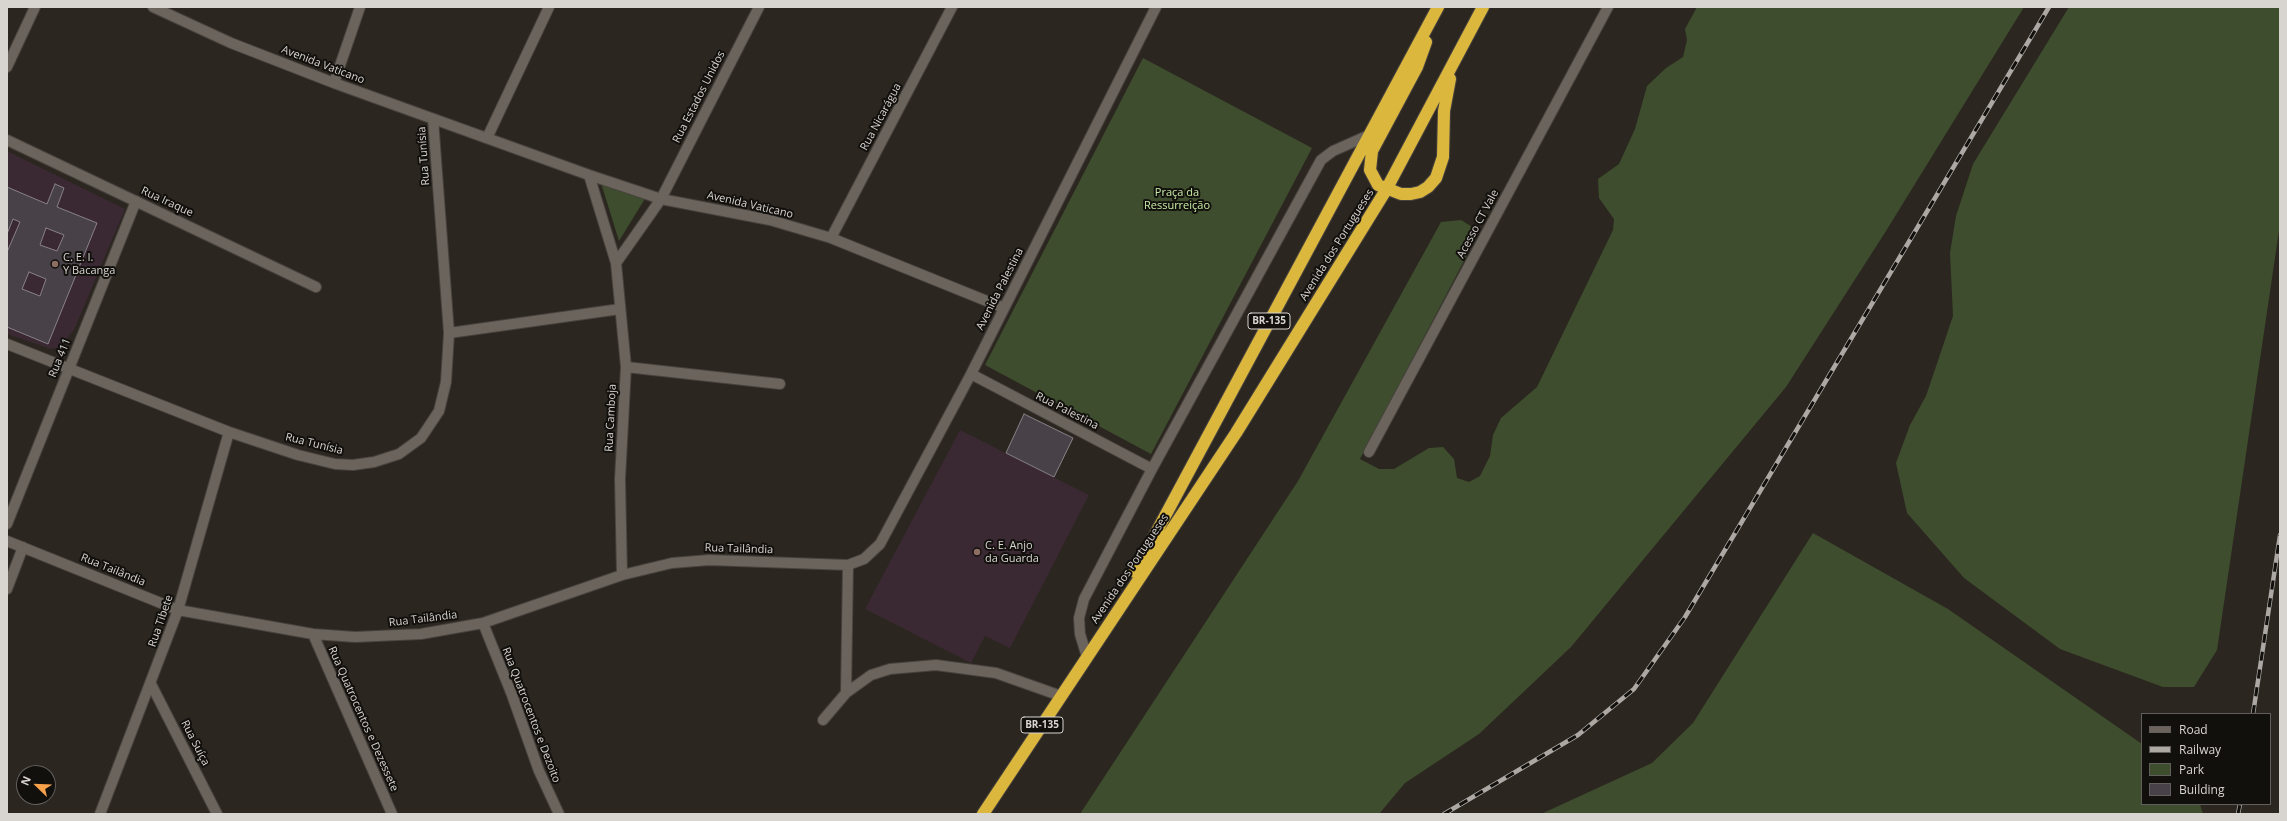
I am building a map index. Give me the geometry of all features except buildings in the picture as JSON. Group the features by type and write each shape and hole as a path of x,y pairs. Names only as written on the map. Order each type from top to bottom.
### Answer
{"highway":[{"name":"Avenida dos Portugueses","path":"1101,635 1236,433 1386,190 1483,7"},
{"name":"Avenida dos Portugueses","path":"1101,635 1437,9"},
{"path":"1437,9 1417,67 1372,151 1370,161 1373,179 1386,190 1401,194 1420,192 1428,187 1436,178 1443,156 1444,111 1455,60"},
{"name":"BR-135","path":"983,814 1101,635"}],"street":[{"path":"7,67 35,7"},
{"name":"Avenida Vaticano","path":"153,7 231,43 334,83 589,175 661,198 770,220 831,238 1004,308"},
{"path":"334,83 360,7"},
{"path":"487,138 549,7"},
{"name":"Rua Estados Unidos","path":"661,198 759,7"},
{"name":"Rua Nicarágua","path":"831,238 952,7"},
{"name":"Avenida Palestina","path":"848,565 864,559 880,544 1004,308 1156,7"},
{"name":"Acesso CT Vale","path":"1370,452 1608,7"},
{"name":"Rua Tunísia","path":"7,344 229,432 298,454 335,464 353,465 374,462 399,454 420,438 439,411 446,382 449,333 433,119"},
{"path":"1087,657 1080,634 1079,618 1084,598 1152,469 1321,160 1333,151 1369,135"},
{"name":"Rua Iraque","path":"7,140 316,287"},
{"name":"Rua Camboja","path":"589,175 616,263 626,367 620,479 622,575"},
{"path":"616,263 661,198"},
{"name":"Rua 411","path":"7,524 68,368 136,201"},
{"path":"449,333 620,309"},
{"path":"626,367 780,384"},
{"name":"Rua Palestina","path":"970,374 1152,469"},
{"name":"Rua Tibete","path":"100,814 151,684 178,610 229,432"},
{"name":"Rua Tailândia","path":"7,541 178,610 313,634 355,637 421,634 483,624 622,575 672,563 709,560 848,565"},
{"path":"7,589 23,547"},
{"path":"846,693 848,565"},
{"name":"Rua Quatrocentos e Dezoito","path":"483,624 512,695 539,771 559,814"},
{"name":"Rua Quatrocentos e Dezessete","path":"313,634 392,814"},
{"path":"823,720 846,693 871,675 890,669 936,665 996,673 1061,696"},
{"name":"Rua Suíça","path":"151,684 217,814"}],"shaded area":[{"name":"C. E. I. Y Bacanga","path":"7,151 125,209 74,330 60,347 51,349 7,334"},
{"name":"C. E. Anjo da Guarda","path":"960,430 1089,495 1010,648 985,636 971,663 865,609"}],"green space":[{"path":"1697,7 2024,7 1886,231 1786,387 1571,647 1479,734 1405,783 1379,814 1080,814 1298,481 1441,222 1461,220 1474,228 1477,236 1360,459 1379,469 1394,469 1429,448 1443,447 1454,459 1457,478 1469,482 1480,476 1490,456 1493,435 1501,418 1537,387 1613,230 1614,219 1599,198 1598,179 1619,164 1635,129 1647,86 1666,68 1683,57 1687,40 1685,29"},
{"path":"2069,7 2280,7 2280,224 2217,650 2194,687 2163,687 2060,649 1964,578 1907,513 1896,463 1910,425 1926,396 1953,316 1950,253 1956,216 1973,164"},
{"name":"Praça da Ressurreição","path":"1143,58 1312,148 1151,454 985,365"},
{"path":"601,183 646,197 619,241"},
{"path":"1813,533 1948,609 2141,743 2141,805 2200,805 2203,814 1541,814 1652,763 1693,723"}],"railway":[{"path":"1444,814 1578,735 1634,689 1685,617 2049,7"},
{"path":"2253,713 2280,535"},
{"path":"2238,814 2240,805"}],"place":[{"name":"C. E. I. Y Bacanga","path":"55,264"},
{"name":"C. E. Anjo da Guarda","path":"977,552"}]}
